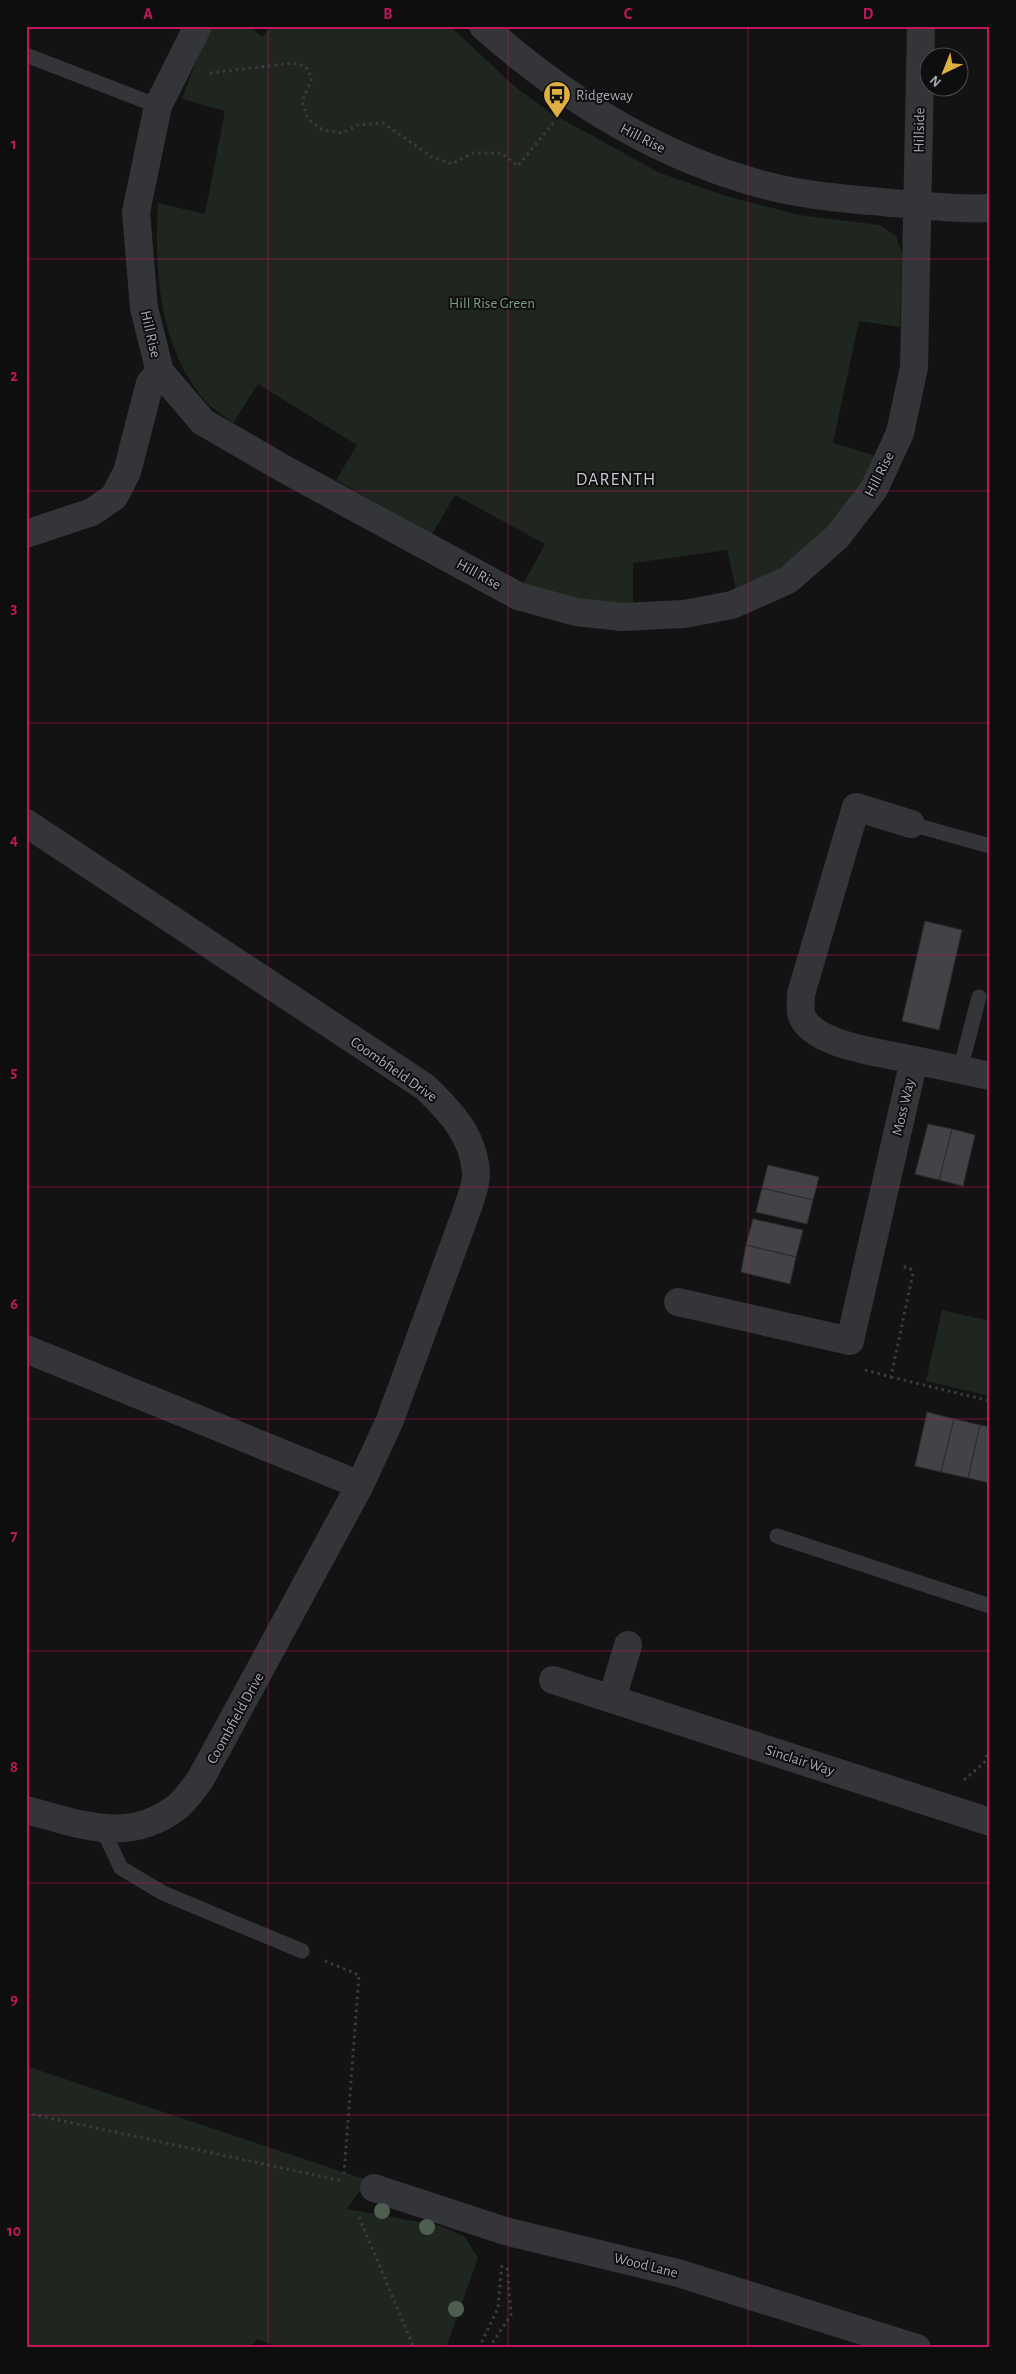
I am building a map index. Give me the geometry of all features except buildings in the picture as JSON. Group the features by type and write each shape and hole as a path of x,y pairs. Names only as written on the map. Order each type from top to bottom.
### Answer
{"street":[{"name":"Hill Rise","path":"198,26 158,106 136,212 144,308 160,372 203,422 518,596 576,612 622,617 684,614 732,605 788,580 837,537 874,489 900,432 914,367 918,205"},
{"name":"Hill Rise","path":"483,26 520,59 574,99 631,133 696,164 760,183 859,200 990,208"},
{"name":"Hillside","path":"918,205 921,26"},
{"path":"26,534 92,512 114,497 127,472 150,383 160,372"},
{"name":"Moss Way","path":"678,1302 850,1341 914,1060 826,1040 810,1029 801,1014 801,994 856,807 911,824"},
{"name":"Coombfield Drive","path":"26,823 425,1087 452,1113 469,1142 476,1174 468,1207 390,1420 360,1485 200,1780 178,1806 142,1826 103,1830 26,1810"},
{"path":"914,1060 990,1076"},
{"path":"26,1350 360,1485"},
{"path":"612,1699 628,1645"},
{"name":"Sinclair Way","path":"553,1680 989,1820"},
{"name":"Wood Lane","path":"374,2188 505,2231 678,2273 917,2348"}],"lane":[{"path":"26,55 158,106"},
{"path":"911,824 990,846"},
{"path":"960,1070 979,997"},
{"path":"777,1536 990,1606"},
{"path":"103,1830 121,1868 163,1893 302,1951"}],"path":[{"path":"176,69 190,75 292,63 305,66 312,78 302,102 308,119 323,130 343,133 358,125 383,123 432,157 452,164 472,153 501,153 518,166 574,99"},
{"path":"891,1376 990,1401"},
{"path":"302,1951 359,1975 344,2181 347,2190"},
{"path":"26,2113 374,2188"},
{"path":"358,2216 414,2348"},
{"path":"479,2348 498,2308 505,2231"},
{"path":"489,2348 510,2315 505,2231"}],"green space":[{"name":"Hill Rise Green","path":"214,26 250,26 262,37 272,26 450,26 514,86 551,113 660,173 726,196 799,215 880,225 896,236 902,253 900,327 859,321 833,443 876,456 861,491 829,532 779,574 737,594 727,550 633,563 633,606 604,607 522,586 545,544 455,495 432,534 336,480 357,445 258,384 233,423 216,411 206,402 190,381 178,358 163,308 157,255 158,203 205,214 225,111 182,99 203,43"},
{"path":"942,1310 990,1321 990,1396 926,1381"},
{"path":"26,2066 367,2180 347,2209 440,2226 464,2236 478,2258 446,2348 281,2348 257,2339 250,2348 26,2348"}],"place":[{"name":"Ridgeway","path":"557,119"}],"district":[{"name":"DARENTH","path":"616,479"}]}
